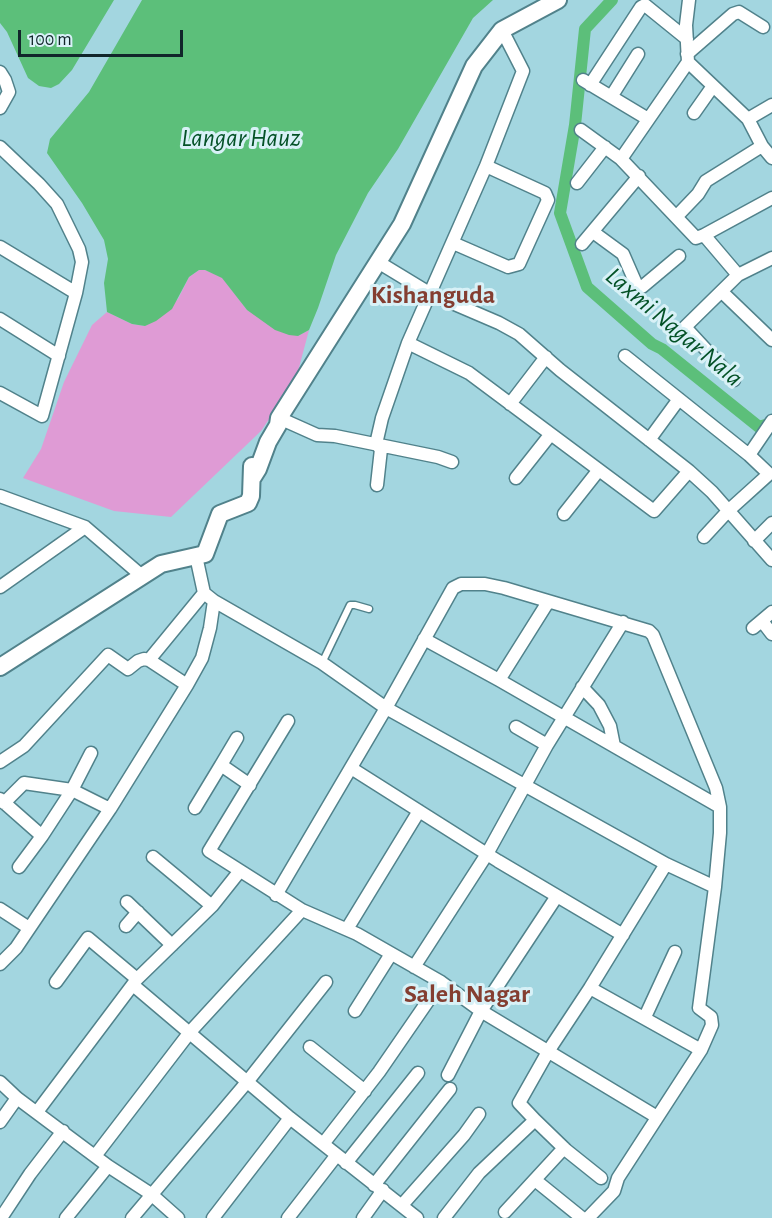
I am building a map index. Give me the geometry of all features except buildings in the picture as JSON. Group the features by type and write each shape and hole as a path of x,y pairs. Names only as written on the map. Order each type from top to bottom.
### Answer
{"street":[{"path":"0,667 161,564 206,554 220,514 248,502 253,477 279,420 402,224 474,66 502,30 558,0"},
{"path":"689,0 687,58 748,119 762,146 772,158"},
{"path":"648,119 587,83 641,7 645,5 687,39"},
{"path":"621,159 687,58 733,14 740,12 763,27"},
{"path":"376,444 382,418 408,343 486,166 523,71 502,30"},
{"path":"611,97 638,54"},
{"path":"0,72 9,92 0,108"},
{"path":"694,113 713,86"},
{"path":"748,119 772,105"},
{"path":"581,130 621,159 696,238 772,198"},
{"path":"676,217 698,194 706,181 762,146"},
{"path":"0,147 51,197 71,230 82,262 76,293 42,416 0,393"},
{"path":"577,183 605,147"},
{"path":"453,243 508,267 519,264 548,200 544,193 486,166"},
{"path":"582,244 639,176"},
{"path":"593,232 623,254 637,286 642,287 679,256"},
{"path":"704,235 738,276"},
{"path":"0,247 76,293"},
{"path":"734,380 686,327 738,276 772,258"},
{"path":"378,262 429,293 519,334 689,471 712,492 772,560"},
{"path":"722,292 772,340"},
{"path":"0,319 59,356"},
{"path":"408,343 469,373 654,511 689,471"},
{"path":"625,356 749,455 769,474 728,511 704,537"},
{"path":"510,404 546,357"},
{"path":"649,440 679,399"},
{"path":"279,420 317,435 376,444 452,462"},
{"path":"749,455 770,424"},
{"path":"516,478 550,435"},
{"path":"376,444 381,449 377,485"},
{"path":"564,514 598,471"},
{"path":"0,496 85,527 142,576"},
{"path":"754,541 772,523"},
{"path":"0,587 85,527"},
{"path":"0,964 16,948 110,809 202,658 210,628 209,597 196,556"},
{"path":"276,895 386,708 453,588 461,584 485,584 644,628 653,635 716,788 720,807 715,887 699,1008 713,1020 701,1050 618,1178 614,1191 588,1218"},
{"path":"149,660 209,597"},
{"path":"209,597 322,663 386,708 666,864 715,887"},
{"path":"499,680 548,602"},
{"path":"772,612 758,625 772,634"},
{"path":"414,967 487,854 547,745 623,622"},
{"path":"424,639 720,807"},
{"path":"0,762 24,747 108,655 128,669 144,659 149,660 187,685"},
{"path":"582,687 599,705 610,726 614,746"},
{"path":"288,721 209,851 302,910 346,929 441,982 481,1011 657,1117"},
{"path":"516,727 547,745"},
{"path":"195,808 237,738"},
{"path":"20,867 72,790 91,753"},
{"path":"221,765 250,785"},
{"path":"351,768 487,854 623,935"},
{"path":"42,836 2,801 24,783 72,790 110,809"},
{"path":"346,929 419,811"},
{"path":"153,857 212,906"},
{"path":"601,1178 564,1148 519,1103 549,1050 666,864"},
{"path":"37,1112 135,982 212,906 239,872"},
{"path":"448,1075 481,1011 557,896"},
{"path":"127,902 172,945"},
{"path":"0,909 29,928"},
{"path":"95,1156 190,1032 302,910"},
{"path":"126,926 138,912"},
{"path":"56,982 88,938 247,1082 417,1218"},
{"path":"645,1017 675,952"},
{"path":"355,1011 391,954"},
{"path":"132,1218 247,1082 326,982"},
{"path":"322,1144 365,1091 441,982"},
{"path":"590,988 701,1050"},
{"path":"310,1047 365,1091"},
{"path":"288,1218 418,1073"},
{"path":"0,1082 17,1098 108,1166 151,1194 178,1218"},
{"path":"363,1218 378,1187 450,1089"},
{"path":"0,1122 17,1098"},
{"path":"402,1205 464,1135 479,1114"},
{"path":"213,1218 290,1118"},
{"path":"444,1218 479,1173 535,1120"},
{"path":"1,1218 30,1174 63,1131"},
{"path":"506,1216 564,1148"},
{"path":"66,1218 108,1166"},
{"path":"535,1180 582,1218"},
{"path":"156,1218 164,1207"}],"lane":[{"path":"322,663 350,605 369,609"}],"shaded area":[{"path":"199,270 222,277 247,310 298,336 309,330 296,379 261,431 171,517 114,511 23,478 41,449 64,382 92,325 107,312 132,324 145,326 178,299 189,277"}],"water":[{"path":"0,0 114,0 72,70 59,84 51,88 39,86 28,78 7,32 0,23"},
{"name":"Langar Hauz","path":"142,0 493,0 473,18 398,149 368,193 336,255 309,330 298,336 275,330 247,310 222,278 205,270 199,270 189,277 172,309 145,326 132,324 107,312 104,283 108,259 104,240 82,203 47,153 50,139 89,92"}],"waterway":[{"name":"Laxmi Nagar Nala","path":"612,0 585,29 575,125 560,213 587,287 652,344 662,349 759,427 772,423"}],"district":[{"name":"Kishanguda","path":"433,295"},
{"name":"Saleh Nagar","path":"467,994"}]}
